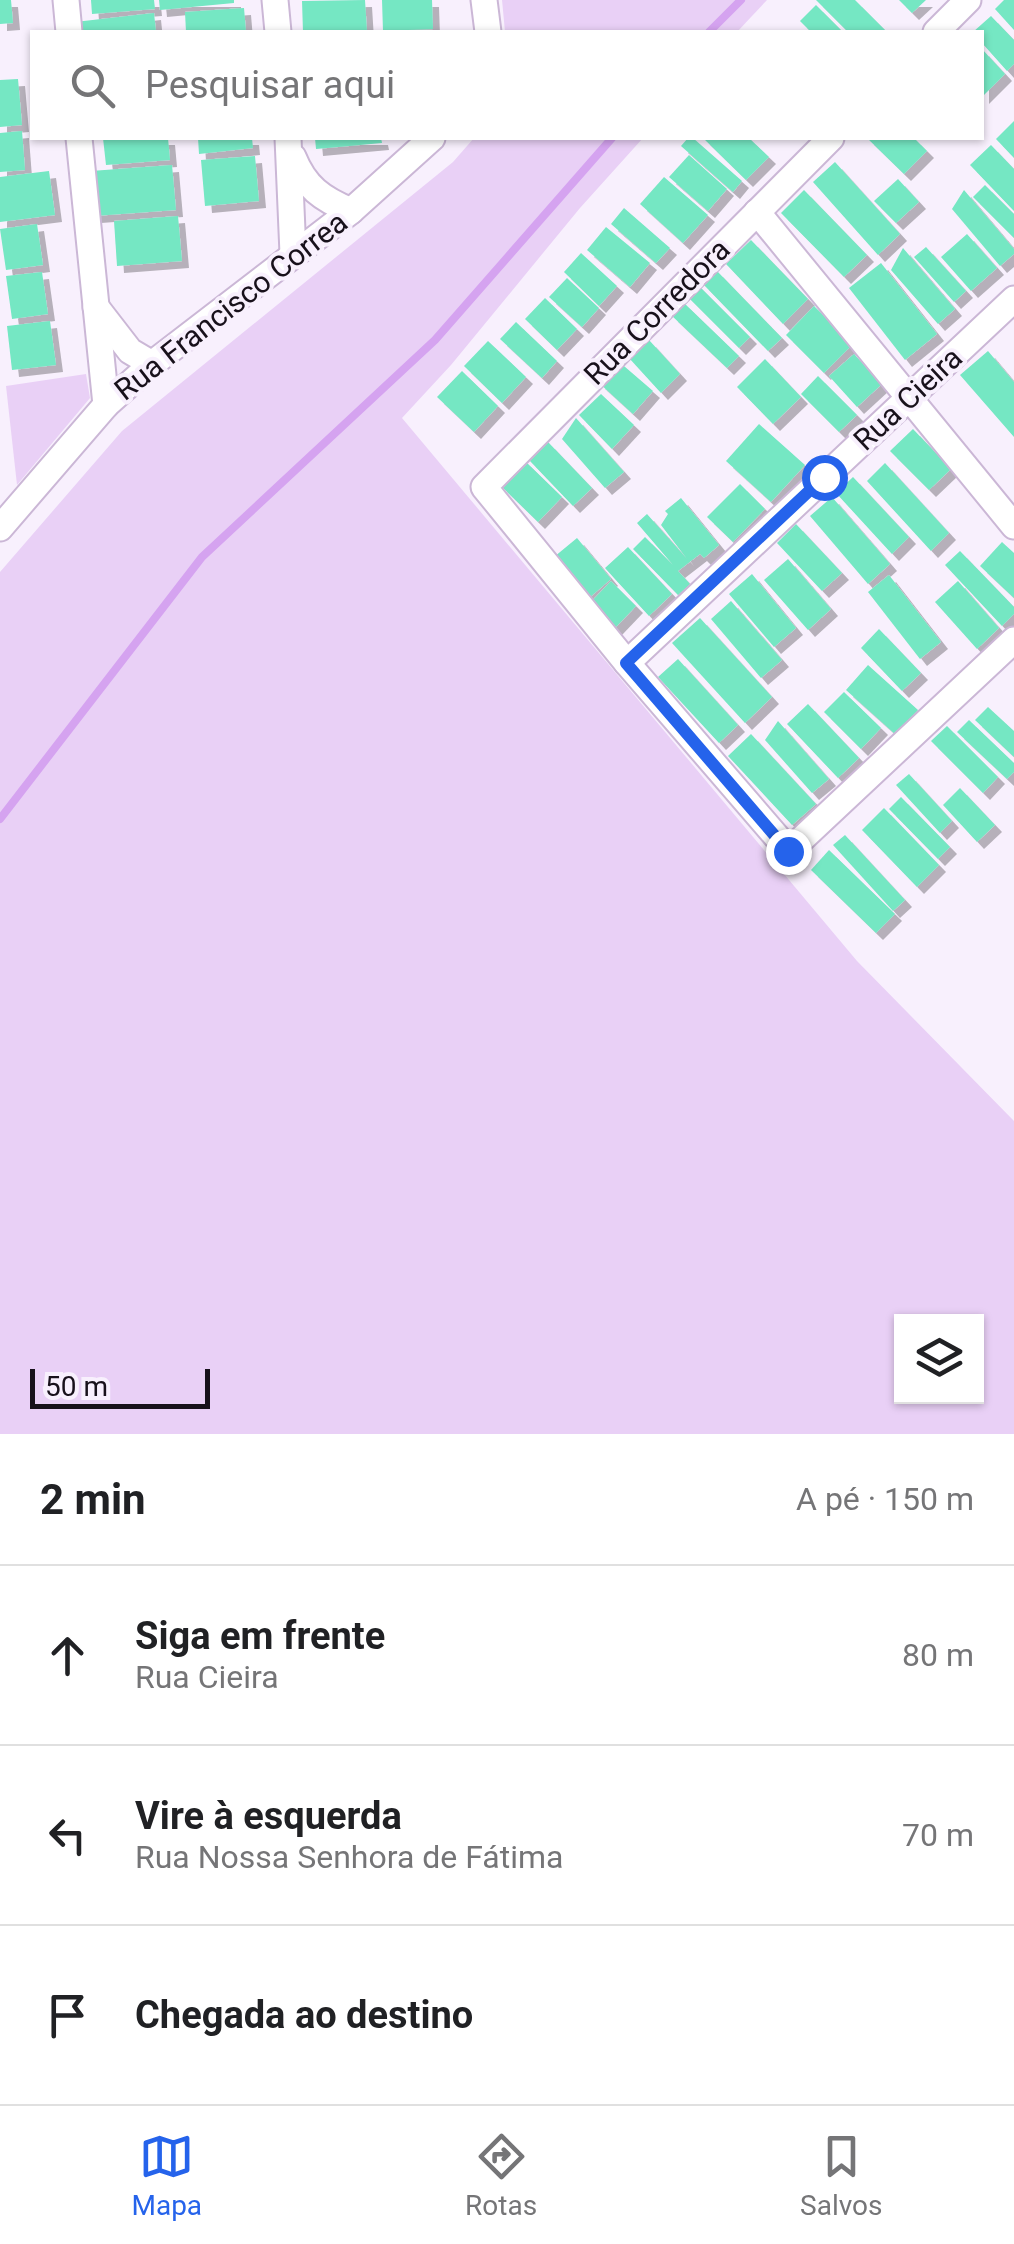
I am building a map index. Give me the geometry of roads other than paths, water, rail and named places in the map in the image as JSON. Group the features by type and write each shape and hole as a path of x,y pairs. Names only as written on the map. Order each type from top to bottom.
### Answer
{"street":[{"path":"66,0 69,30"},
{"path":"274,0 278,30"},
{"path":"484,0 488,30"},
{"path":"938,30 968,0"},
{"path":"79,140 106,405"},
{"name":"Rua Francisco Correa","path":"0,528 106,405 152,364 351,211 430,140"},
{"name":"Rua Corredora","path":"626,663 484,487 829,140"},
{"path":"288,143 300,176 322,198 351,211"},
{"path":"288,143 293,254"},
{"path":"757,212 1014,526"},
{"name":"Rua Cieira","path":"626,663 1014,299"},
{"path":"96,307 130,351 152,364"},
{"path":"626,663 788,851 1014,640"}],"waterway":[{"path":"711,30 741,0"},
{"path":"0,819 202,557 435,340 610,140"}]}
